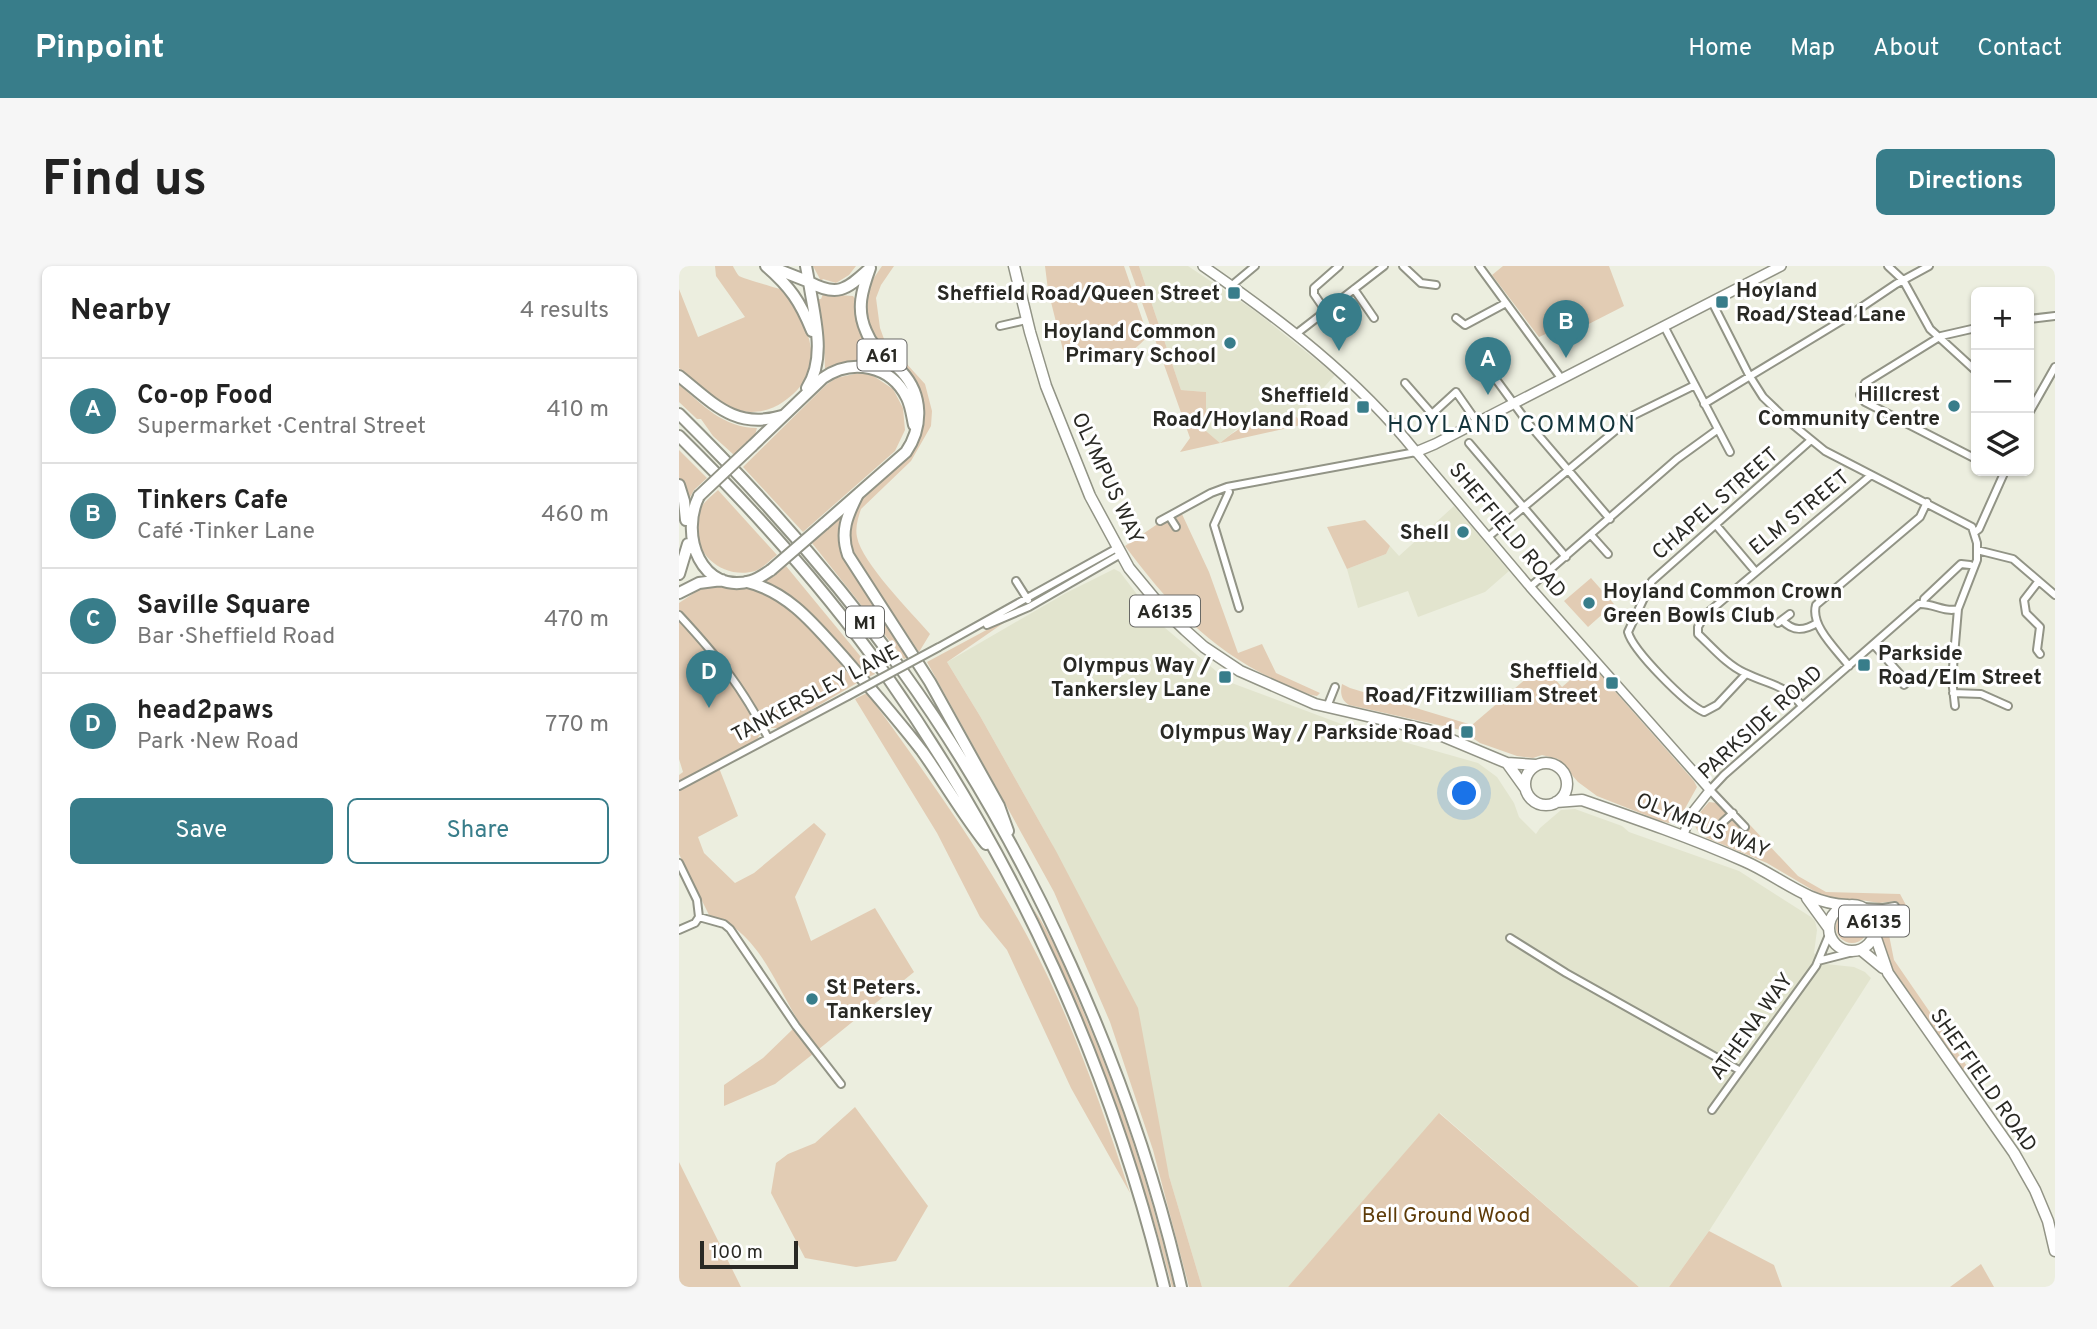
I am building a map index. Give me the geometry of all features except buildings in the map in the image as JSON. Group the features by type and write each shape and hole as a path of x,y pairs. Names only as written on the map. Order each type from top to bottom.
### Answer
{"highway":[{"name":"A61","path":"768,266 822,289 839,291 854,283 871,267"},
{"path":"768,266 789,286 817,343"},
{"name":"A61","path":"802,396 815,370 817,343 806,266"},
{"name":"A61","path":"871,267 860,303 863,325 876,348 901,371 914,391 919,412 914,435"},
{"name":"A61","path":"686,520 699,496 802,396 823,378 840,369 859,366 887,375 905,393 910,404 914,435"},
{"path":"679,376 720,408 738,417 758,421 782,416"},
{"name":"M1","path":"679,414 774,512 846,597 940,727 1018,857"},
{"path":"679,593 691,585 722,580 747,582 771,570 906,452 914,435"},
{"name":"M1","path":"679,436 760,520 830,602 885,674 967,799 1007,870 1056,972 1103,1087 1145,1215 1164,1287"},
{"path":"679,485 684,501 688,544 679,574"},
{"name":"M1","path":"856,496 845,522 844,538 848,555 941,702 999,806 1018,857 1084,997 1117,1080 1139,1142 1181,1287"},
{"path":"688,544 701,567 722,580"},
{"name":"M1","path":"747,582 778,593 804,614 828,640 923,753 976,831 1007,870"}],"main road":[{"name":"OLYMPUS WAY","path":"1014,266 1026,320 1046,386 1090,496 1129,568 1163,609 1204,647 1240,671 1277,689 1327,707 1428,730 1507,763 1550,763 1562,771 1582,800"},
{"name":"SHEFFIELD ROAD","path":"1203,266 1296,334 1356,386 1416,452"},
{"path":"1416,452 1781,266"},
{"name":"OLYMPUS WAY","path":"1507,763 1531,800 1537,803 1550,805 1582,800 1745,861 1776,876 1805,895 1826,903 1863,907"},
{"path":"1525,788 1526,775 1536,765"},
{"path":"1556,802 1565,792 1566,778"},
{"name":"OLYMPUS WAY","path":"1805,895 1838,947 1857,951"},
{"name":"A6135","path":"1829,931 1834,913 1847,905"},
{"name":"A6135","path":"1857,951 1867,946 1875,931 1872,916 1863,907"},
{"name":"SHEFFIELD ROAD","path":"1875,931 1888,973 2014,1153 2035,1190 2048,1221 2055,1251"},
{"name":"SHEFFIELD ROAD","path":"1857,951 1888,973"}],"street":[{"path":"1231,286 1255,266"},
{"path":"1325,310 1314,294 1314,288 1339,266"},
{"path":"1296,334 1384,266"},
{"path":"1403,266 1421,283 1436,285"},
{"path":"1479,266 1562,378"},
{"path":"1888,266 1903,280 1921,315 1938,338 1971,367"},
{"path":"1705,404 1929,266"},
{"path":"1354,289 1374,318"},
{"path":"1712,302 1749,376 1763,397 1811,440 1870,476 1969,524 1975,532 1975,569 1958,609 1952,678 1955,706"},
{"path":"1456,318 1465,326 1506,303"},
{"path":"2034,318 2055,316"},
{"path":"1000,326 1026,320"},
{"path":"1664,326 1730,452"},
{"path":"1971,329 1938,338 1865,383 1861,390 1861,398 1971,456"},
{"path":"1481,359 1513,403 1610,519"},
{"path":"2034,402 2055,367"},
{"path":"1405,383 1432,414 1456,392 1477,422"},
{"path":"1488,537 1634,415 1695,386"},
{"path":"1530,587 1677,459 1717,430"},
{"name":"CHAPEL STREET","path":"1746,674 1704,712 1688,703 1630,640 1628,632 1652,580 1811,440"},
{"path":"1469,443 1566,557"},
{"path":"1160,521 1227,486 1416,452"},
{"name":"SHEFFIELD ROAD","path":"1416,452 1530,587 1710,790 1743,824 1748,815"},
{"name":"ELM STREET","path":"1802,706 1786,689 1746,674 1713,649 1698,634 1697,627 1705,615 1755,571 1870,476"},
{"path":"1975,532 2003,476"},
{"path":"1227,486 1229,492 1214,525 1239,608"},
{"path":"1849,666 1817,623 1814,609 1819,600 1920,517 1927,502"},
{"path":"1169,516 1176,527"},
{"path":"1716,525 1755,571"},
{"path":"1591,535 1608,554"},
{"path":"1977,550 2013,559 2055,595"},
{"name":"TANKERSLEY LANE","path":"968,631 1009,617 1119,551"},
{"name":"TANKERSLEY LANE","path":"679,786 1119,551"},
{"name":"PARKSIDE ROAD","path":"1683,836 1691,814 1710,790 1802,706 1923,604 1924,599 1961,564 1970,565"},
{"path":"1016,581 1027,599"},
{"path":"2038,582 2024,600 2026,613 2040,627 2037,650 2040,654"},
{"name":"TANKERSLEY LANE","path":"1027,599 1041,599"},
{"path":"1923,604 1950,611 1958,609"},
{"path":"1790,614 1780,621 1798,630 1817,623"},
{"path":"679,615 725,667 743,692 768,738"},
{"path":"1874,645 1907,682 1904,685"},
{"path":"1327,707 1335,687"},
{"path":"1953,693 1981,694 2008,706"},
{"path":"1723,822 1733,813"},
{"path":"679,863 697,900 699,917 695,923 679,930"},
{"path":"1863,907 1893,907 1875,931"},
{"path":"699,917 724,924 730,929 795,1025 841,1084"},
{"name":"ATHENA WAY","path":"1712,1110 1816,966 1829,931"},
{"path":"1510,938 1566,973 1739,1070"},
{"name":"ATHENA WAY","path":"1818,961 1857,951"}],"shaded area":[{"name":"Hoyland Common Primary School","path":"1139,266 1188,266 1255,311 1335,375 1297,417 1266,418 1242,425 1220,443 1206,431 1206,392 1181,390"},
{"path":"1454,506 1509,571 1485,592 1418,617 1408,591 1358,608 1347,569 1386,554 1390,546 1399,556"},
{"path":"1114,569 1120,572 1158,622 1229,682 1344,725 1478,763 1497,777 1514,803 1519,817 1536,834 1561,810 1575,809 1622,826 1629,832 1739,871 1815,921 1817,930 1814,953 1826,964 1854,967 1871,978 1709,1231 1669,1287 1639,1287 1440,1113 1288,1287 1202,1287 1169,1176 1052,844 947,662 1066,593"}],"green space":[{"path":"715,266 733,266 739,276 789,291 803,321 811,350 807,377 783,402 764,411 742,411 733,408 679,368 679,289 698,337 745,317 716,276"},
{"path":"813,266 856,266 849,275 836,283 823,279 821,281"},
{"path":"882,266 894,266 876,298 880,328 884,339 925,384 932,411 931,426 911,461 861,509 856,534 861,548 877,573 930,634 919,652 863,568 856,565 846,536 846,529 863,495 914,447 923,416 888,354 872,336 865,313 867,288"},
{"path":"1045,266 1124,266 1148,336 1129,353 1105,362 1078,360 1063,350"},
{"path":"1129,266 1139,266 1181,390 1206,392 1206,431 1220,443 1255,421 1297,417 1301,425 1180,452 1190,438"},
{"path":"1503,266 1609,266 1624,306 1573,332 1568,324 1539,337 1492,275"},
{"path":"823,294 853,296 856,300 856,311 892,368 889,372 846,363 825,370 824,341 816,299 821,299"},
{"path":"859,373 872,375 893,389 903,408 905,430 895,451 803,532 743,467 826,385 836,378"},
{"path":"679,384 724,420 757,428 755,435 734,455 713,436 701,419 697,419 679,402"},
{"path":"679,450 707,478 694,490 688,501 679,478"},
{"path":"718,490 777,555 758,570 742,573 729,571 708,558 701,548 696,523 705,502"},
{"path":"1181,512 1209,572 1238,653 1262,644 1276,673 1320,693 1317,696 1299,691 1257,671 1213,642 1176,608 1125,546 1162,521 1170,523 1174,529 1178,527 1176,516"},
{"path":"843,513 839,539 842,553 908,657 904,659 812,543 824,533 822,529"},
{"path":"1365,520 1390,546 1386,554 1347,569 1327,527"},
{"path":"786,566 875,674 867,678 819,622 791,598 759,582 769,574 773,577"},
{"name":"Hoyland Common Crown Green Bowls Club","path":"1591,578 1614,604 1588,627 1564,601"},
{"path":"730,585 762,590 778,598 817,633 819,640 857,683 780,728 767,728 763,722 758,725 761,733 756,741 679,784 679,775 683,772 679,759 679,603 703,587"},
{"path":"1018,613 947,662 1056,851 1138,1008 1169,1176 1202,1287 1189,1287 1153,1150 1110,1022 1054,892 927,662"},
{"path":"1590,663 1694,781 1697,787 1678,821 1668,823 1658,820 1597,796 1578,782 1558,759 1542,755 1533,758 1517,756 1480,743 1461,730 1349,705 1341,693 1342,684 1472,725 1542,665 1562,687"},
{"path":"867,693 972,843 1041,962 1079,1049 1130,1193 1071,1088 1007,950 980,917 937,833 855,699"},
{"path":"719,768 738,816 698,837 704,853 735,883 754,873 814,823 826,834 795,897 811,941 875,908 914,972 819,1049 803,1029 763,959 752,945 726,922 709,915 679,854 679,791"},
{"path":"1709,802 1717,803 1726,811 1721,821 1734,820 1745,829 1750,825 1798,876 1826,892 1900,894 1907,907 1891,919 1888,930 1894,960 1967,1066 1962,1070 1888,969 1880,931 1887,916 1899,909 1896,901 1837,901 1821,895 1767,863 1707,838 1697,829 1695,821"},
{"path":"1033,908 1059,955 1095,1038 1145,1179 1174,1287 1128,1142 1094,1047"},
{"path":"1852,911 1864,915 1868,927 1864,939 1852,943 1840,939 1836,927 1840,915"},
{"path":"793,1029 813,1054 775,1084 724,1106 724,1085 763,1058"},
{"path":"855,1107 928,1206 896,1261 856,1267 805,1258 771,1193 776,1163 788,1154 815,1143"},
{"name":"Bell Ground Wood","path":"1439,1113 1639,1287 1288,1287"},
{"path":"679,1162 741,1287 679,1287"},
{"path":"1709,1231 1774,1265 1782,1287 1669,1287"},
{"path":"1981,1264 1994,1287 1950,1287"}],"place":[{"name":"Sheffield Road/Queen Street","path":"1234,293"},
{"name":"Hoyland Road/Stead Lane","path":"1722,302"},
{"name":"Hoyland Common Primary School","path":"1230,343"},
{"name":"Saville Square","path":"1339,351"},
{"name":"Tinkers Cafe","path":"1566,358"},
{"name":"Co-op Food","path":"1488,395"},
{"name":"Hillcrest Community Centre","path":"1954,406"},
{"name":"Sheffield Road/Hoyland Road","path":"1363,407"},
{"name":"Shell","path":"1463,532"},
{"name":"Hoyland Common Crown Green Bowls Club","path":"1589,603"},
{"name":"Parkside Road/Elm Street","path":"1864,665"},
{"name":"Olympus Way / Tankersley Lane","path":"1225,677"},
{"name":"Sheffield Road/Fitzwilliam Street","path":"1612,683"},
{"name":"head2paws","path":"709,708"},
{"name":"Olympus Way / Parkside Road","path":"1467,732"},
{"name":"St Peters. Tankersley","path":"812,999"}],"district":[{"name":"HOYLAND COMMON","path":"1512,424"}]}
